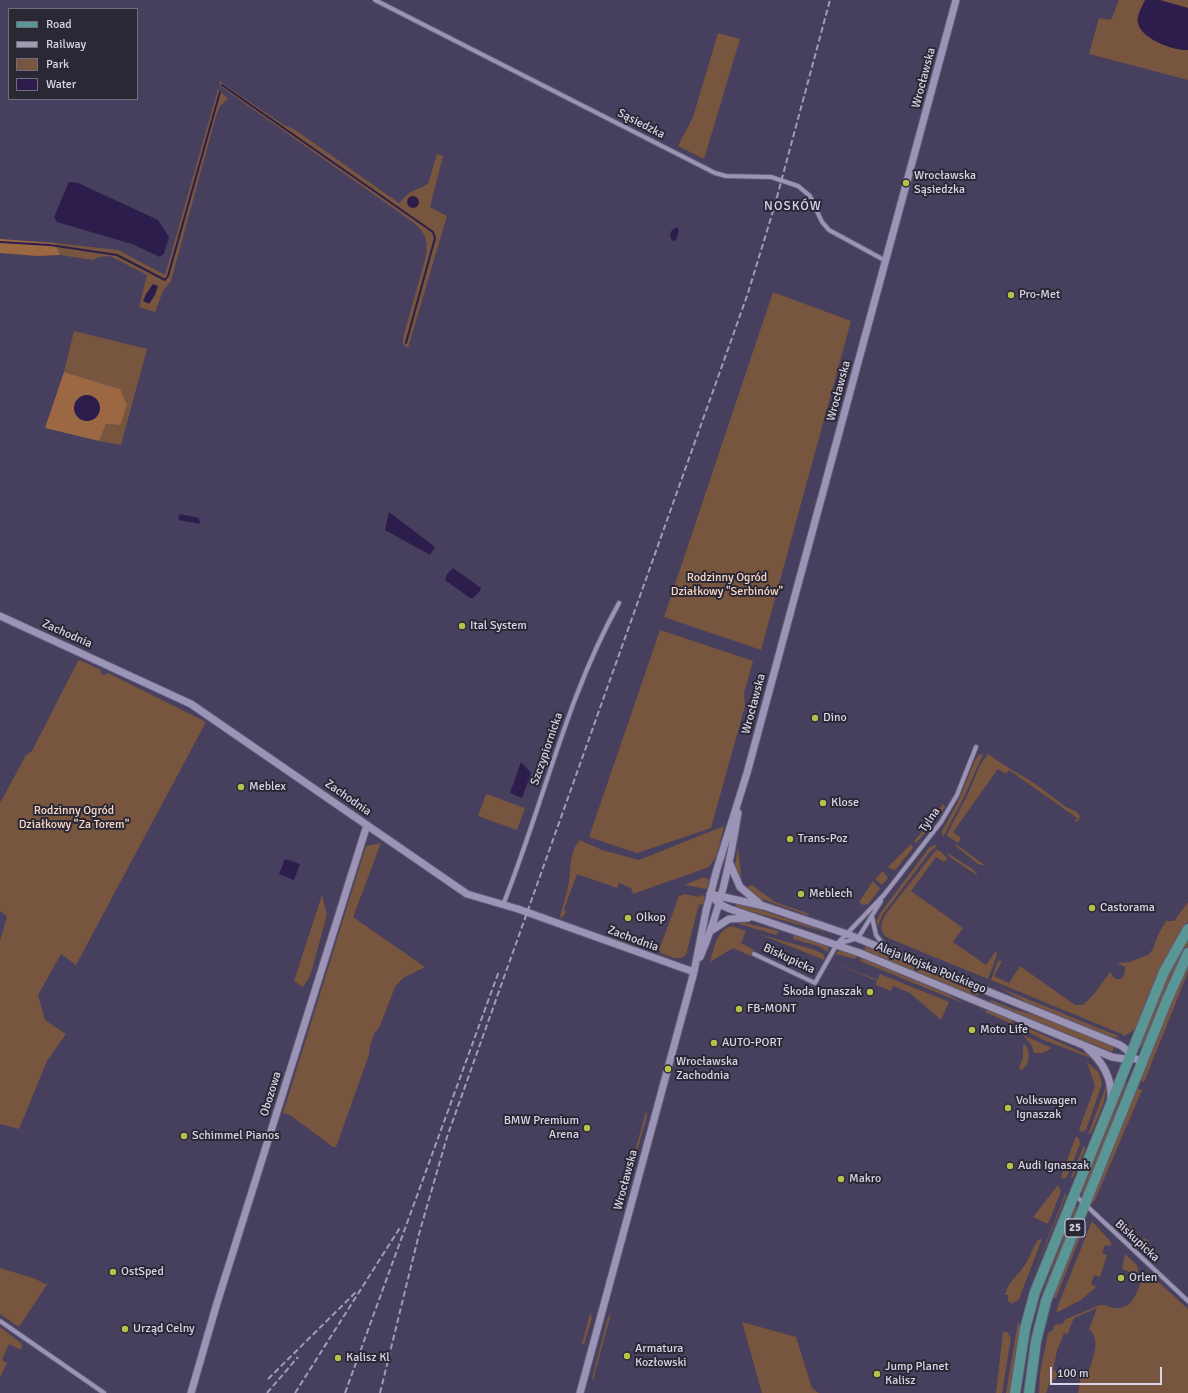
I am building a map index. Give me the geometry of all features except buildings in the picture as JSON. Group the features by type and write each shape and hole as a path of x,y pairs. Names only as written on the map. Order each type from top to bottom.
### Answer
{"main road":[{"name":"25","path":"1015,1393 1024,1336 1032,1301 1164,972 1188,929"},
{"name":"25","path":"1029,1393 1036,1341 1044,1309 1176,978 1188,954"}],"street":[{"name":"Sąsiedzka","path":"376,0 715,172 726,176 771,178 798,186 810,196 822,222 829,230 886,261"},
{"name":"Wrocławska","path":"580,1393 694,972 710,894 742,788 956,0"},
{"name":"Szczypiornicka","path":"503,905 526,846 571,711 598,644 619,604"},
{"name":"Zachodnia","path":"0,616 192,704 460,890 482,899 694,972"},
{"name":"Tylna","path":"815,983 837,944 884,895 941,822 957,795 976,746"},
{"name":"Wrocławska","path":"694,972 712,931 722,896 730,864 742,788"},
{"name":"Obozowa","path":"192,1393 217,1303 367,825"},
{"path":"730,864 735,878 743,891 764,906"},
{"path":"710,894 719,904"},
{"name":"Aleja Wojska Polskiego","path":"710,894 764,906 858,938 1120,1045 1127,1050 1131,1057 1125,1059 1118,1058 837,944 752,918 719,904"},
{"name":"Tylna","path":"858,938 884,895"},
{"path":"872,917 876,935 888,950"},
{"path":"712,931 729,920 752,918"},
{"path":"837,944 858,938"},
{"name":"Biskupicka","path":"754,954 815,983"},
{"path":"1083,1044 1099,1060 1106,1071 1112,1093 1111,1104"},
{"path":"1131,1057 1143,1062"},
{"name":"Biskupicka","path":"1075,1195 1188,1301"},
{"path":"0,1321 104,1393"}],"green space":[{"path":"1119,0 1188,0 1188,80 1089,54 1099,18 1111,20"},
{"path":"718,33 740,39 704,159 678,146 693,117"},
{"path":"219,81 284,125 294,129 399,203 409,193 428,184 437,154 443,156 430,207 447,216 408,348 403,344 403,338 427,248 425,236 422,231 403,215 220,86"},
{"path":"218,89 228,99 220,106 216,116 171,281 163,291 155,312 139,307 147,275 110,256 99,257 93,260 60,255 55,243 118,250 165,275"},
{"name":"Rodzinny Ogród Działkowy \"Serbinów\"","path":"773,292 851,321 761,650 664,617"},
{"path":"74,331 147,349 121,445 99,441 106,424 120,425 120,389 64,372"},
{"name":"Rodzinny Ogród Działkowy \"Serbinów\"","path":"660,630 753,661 744,693 745,706 711,828 637,853 589,837"},
{"name":"Rodzinny Ogród Działkowy \"Za Torem\"","path":"80,660 101,670 101,673 104,675 108,673 206,722 76,965 61,954 38,995 45,1020 66,1034 47,1061 19,1129 0,1124 0,941 7,916 0,911 0,803 26,755 32,751 78,661"},
{"path":"983,754 964,797 943,837 942,831 958,802 975,760 979,755"},
{"path":"988,754 1034,783 1066,807 1077,812 1080,816 1078,821 1074,822 1077,818 1009,770 1006,774 998,769 953,832 961,838 958,843 947,836 968,794 980,765"},
{"path":"486,794 525,808 517,830 478,816"},
{"path":"943,804 945,807 933,823 931,821"},
{"path":"929,824 931,827 916,843 914,841"},
{"path":"724,826 717,855 709,867 633,894 631,888 619,883 617,888 577,874 564,909 566,913 561,918 560,916 569,882 572,854 576,844 580,840 602,850 639,860"},
{"path":"381,843 353,917 425,967 403,978 395,987 380,1026 374,1034 370,1045 369,1055 336,1147 333,1147 290,1115 283,1113 366,846"},
{"path":"911,844 913,848 896,869 893,870 888,867"},
{"path":"953,844 957,845 986,866 978,864"},
{"path":"934,845 937,846 930,852 883,914 877,927 877,920 881,912 929,848"},
{"path":"738,847 741,874 740,880 735,865"},
{"path":"936,850 939,850 947,858 944,862 936,857 911,891 963,928 953,942 986,965 996,951 997,954 988,979 888,938 883,933 881,928 885,915"},
{"path":"946,852 974,870 978,876 950,857"},
{"path":"883,871 888,878 882,885 875,879"},
{"path":"704,877 709,880 707,889 684,885"},
{"path":"873,881 880,889 868,904 863,905 859,902"},
{"path":"752,885 775,902 810,914 807,915 759,898 745,888"},
{"path":"685,894 699,897 700,895 705,896 703,905 699,904 686,955 680,958 674,958 661,953 659,950 679,896"},
{"path":"322,895 327,915 310,976 303,987 294,981"},
{"path":"737,902 832,934 735,907"},
{"path":"1188,902 1188,921 1165,958 1137,1028 1123,1037 1124,1035 991,980 998,961 1002,961 994,976 1009,983 1020,966 1075,1005 1083,1005 1094,994 1110,972 1115,979 1120,979 1124,976 1125,967 1117,963 1129,962 1148,955 1153,949 1158,935 1166,921 1174,921"},
{"path":"737,921 779,931 776,935 733,922"},
{"path":"732,926 746,931 741,943 754,950 751,956 733,948 710,962 714,946 722,931"},
{"path":"759,934 815,950 823,954 825,958 824,960"},
{"path":"793,935 824,944 828,947 828,952 818,946 793,939"},
{"path":"1188,936 1188,945 1144,1044 1140,1048 1140,1043 1169,972"},
{"path":"866,945 977,991 979,995 975,996 864,950"},
{"path":"840,950 857,956 856,959 835,954"},
{"path":"861,958 945,993 965,1004 860,961"},
{"path":"831,962 878,980 880,974 949,1002 941,1020 910,993 893,986 891,991 876,985 877,981"},
{"path":"1188,963 1188,972 1144,1082 1140,1080"},
{"path":"998,987 1118,1036 1118,1038 1107,1035 1026,1002"},
{"path":"991,1000 1013,1009 1041,1017 1114,1047 1112,1052 990,1002"},
{"path":"988,1010 1010,1019 1014,1025 985,1012"},
{"path":"1025,1027 1086,1054 1096,1060 1046,1041 1022,1029"},
{"path":"1023,1035 1052,1048 1042,1053 1034,1053 1032,1046"},
{"path":"1025,1044 1029,1058 1024,1068 1021,1070 1019,1068 1023,1057 1023,1046"},
{"path":"1087,1062 1099,1073 1102,1084 1086,1130 1082,1132 1079,1130 1095,1086"},
{"path":"1124,1082 1127,1083 1090,1180 1084,1194 1082,1195 1081,1190"},
{"path":"1107,1083 1104,1102 1092,1132 1088,1135"},
{"path":"1137,1088 1142,1090 1095,1200 1091,1205 1091,1201"},
{"path":"646,1111 647,1116 635,1158 634,1155"},
{"path":"1076,1136 1079,1139 1080,1144 1067,1177 1063,1179 1061,1177"},
{"path":"1084,1145 1085,1150 1073,1177 1070,1179"},
{"path":"1058,1185 1061,1191 1048,1224 1033,1217"},
{"path":"1066,1192 1066,1196 1028,1288"},
{"path":"1075,1207 1077,1207 1078,1210 1044,1294 1042,1294"},
{"path":"1085,1219 1085,1225 1056,1298 1052,1297"},
{"path":"1092,1221 1111,1242 1111,1246 1105,1245 1102,1253 1107,1255 1100,1277 1094,1275 1091,1284 1096,1287 1081,1300 1056,1313 1059,1303"},
{"path":"1128,1225 1136,1230 1131,1236 1138,1243 1144,1238 1149,1241 1149,1247 1146,1251 1140,1249 1122,1232"},
{"path":"1042,1239 1019,1299 1012,1304 1008,1301 1008,1295 1005,1295 1007,1290 1011,1282 1026,1263 1036,1242"},
{"path":"1125,1254 1137,1265 1139,1276 1122,1269"},
{"path":"0,1268 36,1279 45,1284 48,1283 19,1327 0,1314"},
{"path":"1149,1273 1153,1274 1153,1277 1188,1309 1188,1393 1078,1393 1081,1375 1088,1374 1094,1356 1095,1339 1089,1329 1097,1308 1074,1318 1067,1335 1064,1333 1057,1351 1053,1370 1058,1371 1058,1377 1050,1382 1046,1393 1039,1393 1040,1373 1048,1333 1053,1330 1054,1325 1062,1324 1066,1319 1100,1305 1121,1308 1127,1305 1132,1301 1142,1280"},
{"path":"590,1313 592,1318 584,1344 582,1344"},
{"path":"611,1314 593,1380 592,1378 608,1317"},
{"path":"742,1322 796,1337 812,1388 819,1393 762,1393"},
{"path":"1018,1322 1021,1327 1011,1393 1006,1393"},
{"path":"0,1327 22,1344 21,1350 9,1344 2,1360 7,1363 0,1377"},
{"path":"1003,1332 1007,1332 1011,1338 1002,1393 996,1393"}],"shaded area":[{"path":"0,239 55,243 60,255 37,256 0,253"},
{"path":"64,372 120,389 127,405 120,425 106,424 99,441 45,428"}],"water":[{"path":"1145,0 1160,0 1188,8 1188,50 1182,50 1159,43 1151,39 1140,29 1138,17"},
{"path":"69,182 78,183 158,220 169,237 164,254 160,257 132,244 57,222 54,217"},
{"path":"411,196 415,196 419,202 415,208 411,208 407,204 407,200"},
{"path":"677,227 679,230 676,240 672,241 670,235 672,230"},
{"path":"153,284 158,286 155,295 149,304 143,301"},
{"path":"87,395 96,399 100,408 96,417 87,421 78,417 74,408 78,399"},
{"path":"389,512 435,547 430,555 385,530"},
{"path":"180,514 199,518 200,524 179,520 178,518"},
{"path":"453,568 481,588 473,598 470,598 445,580 447,574"},
{"path":"521,762 531,773 522,798 510,793"},
{"path":"285,859 300,864 294,880 279,874"}],"waterway":[{"path":"222,85 433,232 435,238 406,343"},
{"path":"0,242 50,245 117,255 165,280 168,276 220,92"}],"railway":[{"path":"380,1393 419,1234 447,1137 748,293 774,208 830,0"},
{"path":"345,1393 499,971"},
{"path":"295,1393 401,1226"},
{"path":"268,1379 356,1292"},
{"path":"267,1393 298,1357"}],"place":[{"name":"Wrocławska Sąsiedzka","path":"906,183"},
{"name":"Pro-Met","path":"1011,295"},
{"name":"Ital System","path":"462,626"},
{"name":"Dino","path":"815,718"},
{"name":"Meblex","path":"241,787"},
{"name":"Klose","path":"823,803"},
{"name":"Trans-Poz","path":"790,839"},
{"name":"Meblech","path":"801,894"},
{"name":"Castorama","path":"1092,908"},
{"name":"Olkop","path":"628,918"},
{"name":"Škoda Ignaszak","path":"870,992"},
{"name":"FB-MONT","path":"739,1009"},
{"name":"Moto Life","path":"972,1030"},
{"name":"AUTO-PORT","path":"714,1043"},
{"name":"Wrocławska Zachodnia","path":"668,1069"},
{"name":"Volkswagen Ignaszak","path":"1008,1108"},
{"name":"BMW Premium Arena","path":"587,1128"},
{"name":"Schimmel Pianos","path":"184,1136"},
{"name":"Audi Ignaszak","path":"1010,1166"},
{"name":"Makro","path":"841,1179"},
{"name":"OstSped","path":"113,1272"},
{"name":"Orlen","path":"1121,1278"},
{"name":"Urząd Celny","path":"125,1329"},
{"name":"Armatura Kozłowski","path":"627,1356"},
{"name":"Kalisz Kl","path":"338,1358"},
{"name":"Jump Planet Kalisz","path":"877,1374"}],"district":[{"name":"NOSKÓW","path":"793,207"}]}
